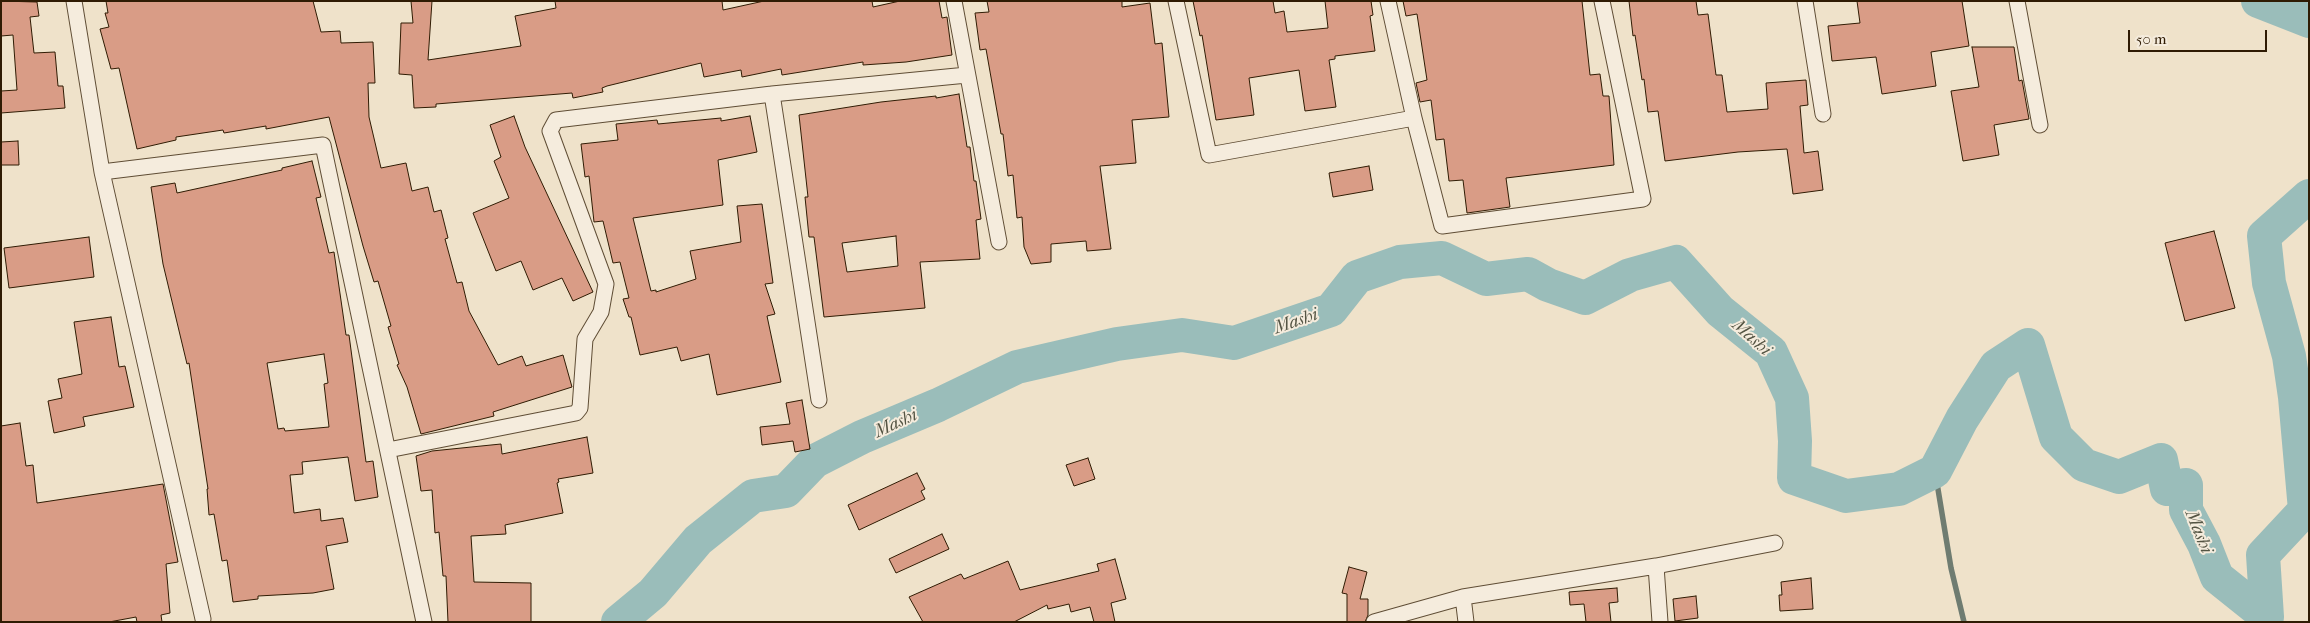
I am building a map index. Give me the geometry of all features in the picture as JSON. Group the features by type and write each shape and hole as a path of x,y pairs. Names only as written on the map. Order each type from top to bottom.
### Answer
{"street":[{"path":"74,1 102,172 203,619"},
{"path":"954,1 1000,242"},
{"path":"1176,1 1209,155 1414,118"},
{"path":"1388,1 1414,118 1442,226 1643,199 1602,1"},
{"path":"1805,1 1823,114"},
{"path":"2017,1 2040,125"},
{"path":"388,450 576,413 580,408 585,339 601,312 606,284 550,131 556,120 772,94 967,75"},
{"path":"772,94 819,400"},
{"path":"102,172 323,145 424,622"},
{"path":"1374,622 1463,597 1656,566 1774,543"},
{"path":"1656,566 1660,622"},
{"path":"1463,597 1466,622"}],"building":[{"path":"1,1 37,2 39,16 30,17 34,53 55,52 58,86 63,86 65,108 1,113 1,91 17,90 13,35 1,36"},
{"path":"106,1 313,1 321,32 340,31 341,43 373,42 375,83 368,83 369,117 381,168 406,163 412,191 428,187 434,212 441,210 448,238 445,239 457,283 462,282 469,311 498,365 522,356 526,366 563,355 572,387 493,412 494,416 421,434 407,387 397,365 399,364 388,327 391,326 378,281 374,282 363,246 329,117 266,129 266,126 224,133 223,130 176,137 176,140 137,149 119,68 111,69 100,29 109,27 105,13 108,13"},
{"path":"411,1 432,1 428,60 521,46 515,16 556,8 555,1 722,1 723,10 764,1 872,1 873,7 900,1 939,1 942,18 947,17 952,55 906,62 863,65 863,62 782,75 781,69 742,77 741,70 704,77 701,63 607,86 602,88 603,92 573,98 572,93 436,104 436,107 414,108 412,75 399,74 401,23 413,23"},
{"path":"987,1 1122,1 1122,7 1150,3 1155,44 1162,43 1169,117 1132,120 1136,163 1100,166 1111,249 1087,251 1086,241 1051,244 1051,262 1031,264 1024,247 1022,217 1017,218 1013,175 1008,176 1003,134 1001,134 986,49 980,50 975,13 989,12"},
{"path":"1193,1 1273,1 1275,13 1284,11 1287,32 1328,28 1325,1 1371,1 1373,15 1370,16 1375,51 1335,56 1335,59 1329,60 1336,107 1305,111 1299,70 1249,78 1254,115 1216,120 1202,35 1200,36"},
{"path":"1403,1 1582,1 1590,75 1600,74 1603,96 1609,96 1614,165 1506,178 1510,207 1467,213 1463,180 1449,181 1444,139 1436,140 1431,100 1420,102 1416,83 1427,80 1417,14 1406,16"},
{"path":"1629,1 1696,1 1698,15 1708,14 1716,75 1722,75 1727,112 1768,109 1766,83 1806,80 1808,105 1800,106 1804,153 1818,151 1823,190 1793,194 1787,149 1738,152 1665,161 1658,111 1648,112 1644,79 1642,80 1635,35 1633,36"},
{"path":"1857,1 1962,1 1969,46 1931,52 1936,86 1882,94 1876,57 1832,61 1828,26 1860,23"},
{"path":"1972,47 2014,47 2019,81 2022,80 2029,119 1994,125 1999,155 1963,161 1951,91 1979,87"},
{"path":"959,94 967,147 970,147 974,181 976,181 981,219 976,220 980,259 920,262 925,308 824,317 814,237 809,237 805,197 808,197 799,115 881,102 936,96 936,98","holes":["896,236 898,266 847,272 842,243"]},
{"path":"514,116 525,147 593,292 573,301 562,278 533,290 521,261 496,271 473,213 509,198 494,161 501,157 490,125"},
{"path":"750,116 757,152 718,160 723,205 633,218 651,291 656,290 656,292 696,279 690,251 741,242 737,206 762,204 773,283 765,284 775,314 767,316 781,382 717,395 709,354 681,361 677,347 640,355 631,317 629,317 623,299 629,298 620,262 613,263 603,221 594,222 589,176 585,177 581,144 618,140 616,124 657,120 658,124 721,118 721,121"},
{"path":"18,141 19,165 1,165 1,142"},
{"path":"312,161 321,197 316,198 329,253 334,252 346,335 349,335 366,462 373,461 378,497 355,501 348,457 302,462 303,474 290,475 294,513 320,509 321,521 343,518 348,542 326,546 334,589 313,593 258,596 258,599 233,602 227,560 222,561 214,514 209,515 208,489 189,363 187,364 163,264 151,187 175,183 177,193 282,170 282,168","holes":["324,354 328,383 324,384 329,427 285,431 284,428 278,429 267,363"]},
{"path":"1369,166 1373,190 1333,197 1329,173"},
{"path":"2214,231 2235,308 2185,321 2165,243"},
{"path":"89,237 94,277 9,288 4,248"},
{"path":"111,317 119,367 125,366 134,407 83,417 85,426 54,433 48,401 62,398 58,379 82,374 74,322"},
{"path":"802,400 810,449 795,452 793,441 762,445 760,427 790,424 786,403"},
{"path":"20,423 26,466 33,465 37,503 163,484 178,562 166,564 170,613 161,615 162,622 137,622 136,617 109,622 1,622 1,426"},
{"path":"587,437 593,473 558,479 559,482 557,483 563,513 505,525 506,534 471,536 474,582 531,583 531,622 448,622 446,576 443,576 439,532 435,533 432,490 421,491 416,456 432,451 501,444 502,454"},
{"path":"1088,458 1095,479 1074,486 1066,465"},
{"path":"917,473 925,489 921,491 925,499 859,530 848,505"},
{"path":"942,534 949,549 896,573 889,559"},
{"path":"1115,559 1126,599 1111,603 1115,622 1094,622 1090,607 1071,612 1069,604 1048,609 1047,605 1014,622 923,622 909,597 961,574 964,579 1008,561 1020,590 1099,571 1097,564"},
{"path":"1349,567 1367,572 1360,599 1368,599 1368,615 1365,622 1347,622 1347,594 1342,593"},
{"path":"1811,578 1813,609 1780,611 1779,595 1782,595 1781,582"},
{"path":"1617,588 1618,602 1609,603 1611,622 1586,622 1584,604 1570,605 1569,592"},
{"path":"1696,596 1698,618 1675,621 1673,599"}],"waterway":[{"name":"Mashi","path":"2258,1 2309,21"},
{"name":"Mashi","path":"618,622 653,593 698,540 753,496 786,491 815,461 862,437 938,405 1017,367 1117,344 1182,335 1234,343 1331,310 1357,277 1400,262 1442,258 1486,279 1528,274 1548,285 1585,298 1630,275 1676,262 1720,311 1771,352 1792,398 1795,441 1794,478 1846,496 1899,489 1935,471 1962,419 1996,366 2028,345 2056,437 2084,465 2119,477 2161,460 2167,489 2186,485 2186,510 2204,544 2217,577 2267,617 2263,555 2305,510 2295,397 2289,356 2269,283 2264,236 2309,196"},
{"path":"1935,471 1951,568 1964,622"}]}
